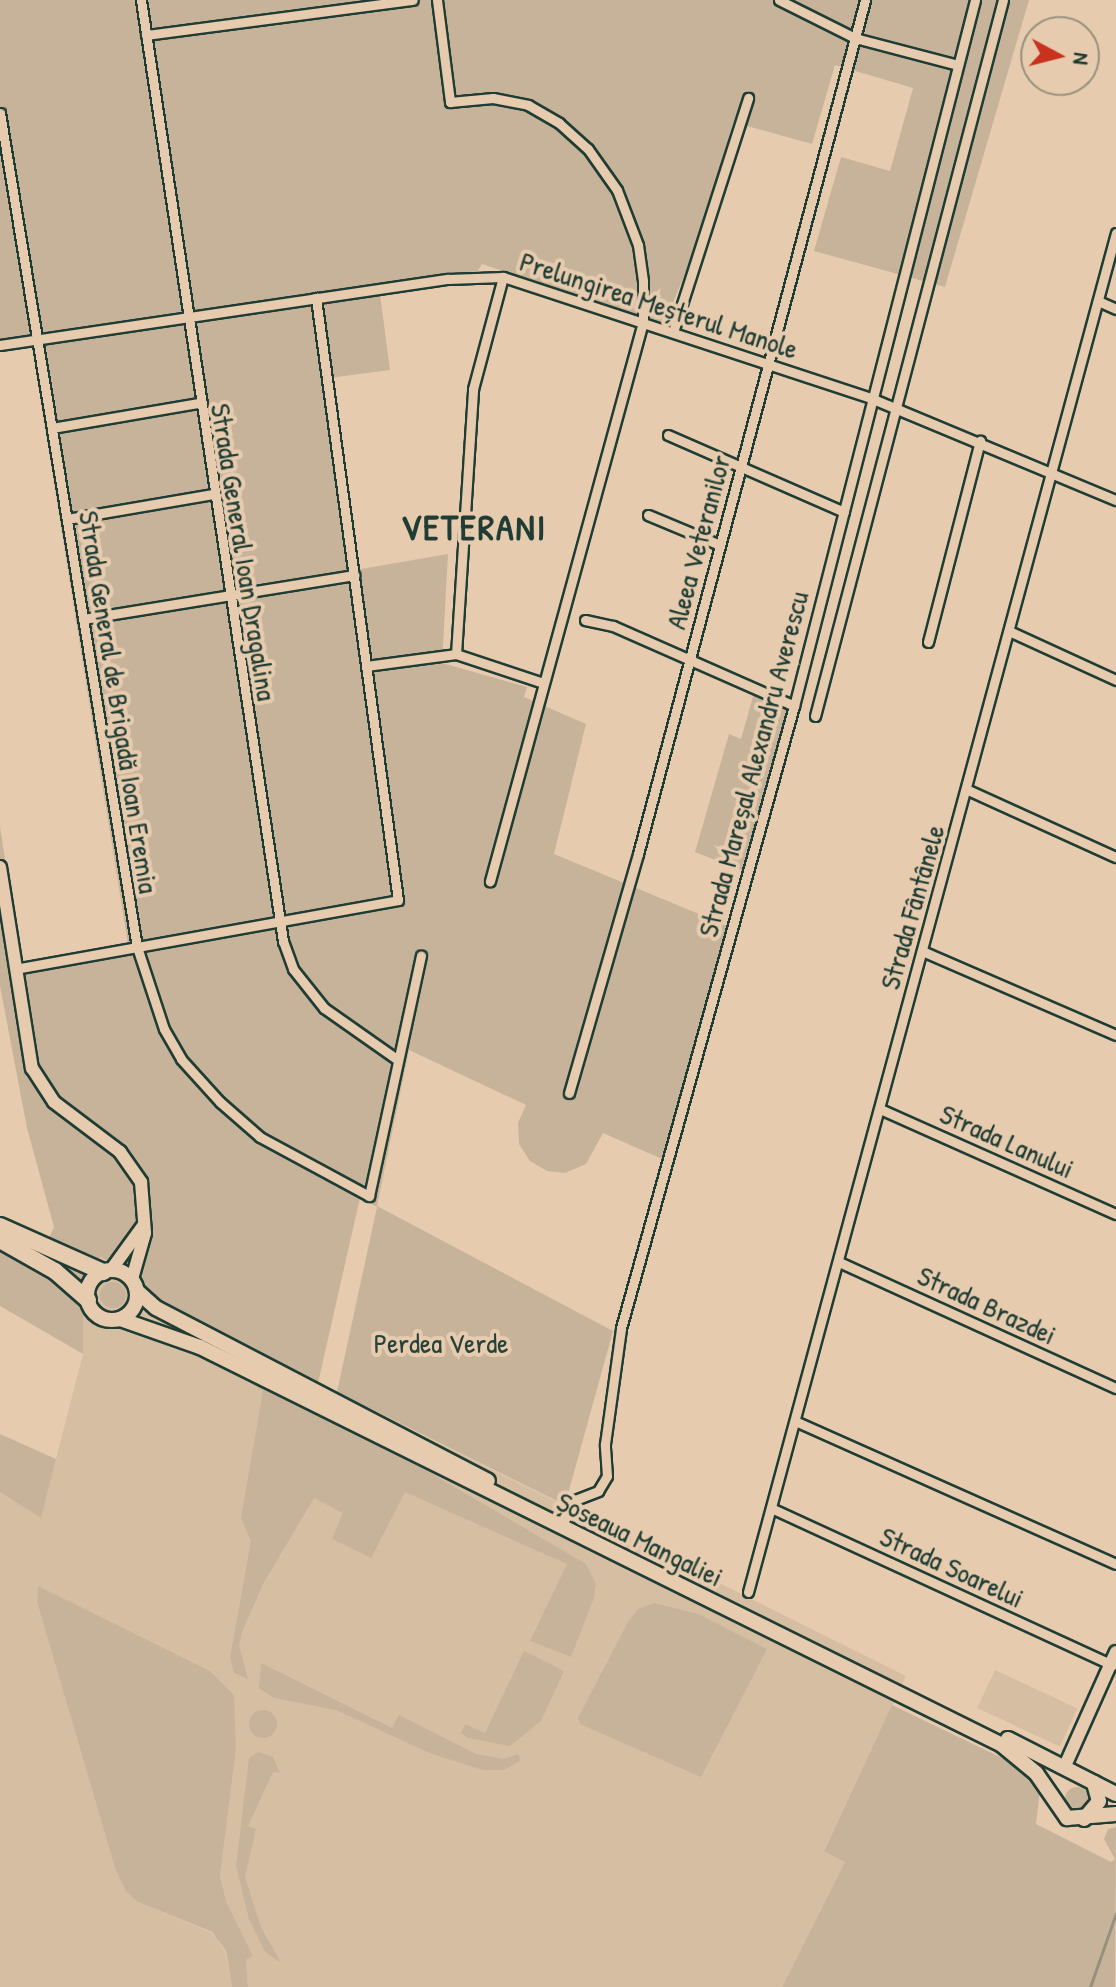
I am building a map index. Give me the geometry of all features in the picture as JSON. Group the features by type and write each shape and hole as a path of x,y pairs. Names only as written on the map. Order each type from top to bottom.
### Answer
{"highway":[{"path":"0,1226 107,1271"},
{"path":"0,1240 55,1271 88,1300"}],"main road":[{"path":"0,867 4,920 32,1068 54,1102 130,1161 144,1194 145,1223 131,1312 120,1319 101,1317 88,1300 91,1282 107,1271 145,1223"},
{"path":"107,1271 134,1285"},
{"name":"Șoseaua Mangaliei","path":"134,1285 156,1308 564,1521 1116,1794"},
{"name":"Șoseaua Mangaliei","path":"120,1319 200,1347 1002,1745 1036,1773 1061,1814 1080,1820"},
{"path":"1055,1802 1064,1768 1114,1661"},
{"path":"1080,1820 1097,1807 1094,1783"},
{"path":"1080,1820 1116,1814"}],"street":[{"name":"Strada General Ioan Dragalina","path":"141,0 186,318 279,922 287,955 313,995 354,1033 398,1060"},
{"path":"146,35 413,0"},
{"path":"437,0 450,102 493,98 528,105 559,123 588,149 617,190 638,245 643,322 490,881"},
{"path":"779,0 855,38 958,65"},
{"name":"Aleea Veteranilor","path":"569,1093 690,660 865,0"},
{"name":"Strada Mareșal Alexandru Averescu","path":"564,1521 575,1500 598,1491 607,1476 605,1444 621,1328 794,706 975,0"},
{"name":"Strada Mareșal Alexandru Averescu","path":"815,716 1003,0"},
{"path":"673,332 748,98"},
{"name":"Strada General de Brigadă Ioan Eremia","path":"0,113 137,947 164,1029 181,1059 220,1102 260,1137 369,1196 398,1060"},
{"name":"Strada Fântânele","path":"748,1592 968,790 1116,233"},
{"name":"Prelungirea Meșterul Manole","path":"0,345 468,277 503,277 898,408 1116,500"},
{"path":"456,654 473,389 503,277"},
{"path":"15,969 398,900 316,298"},
{"path":"1098,301 1116,309"},
{"path":"52,428 199,403"},
{"path":"668,435 844,512"},
{"path":"928,642 980,441"},
{"path":"67,519 213,494"},
{"path":"648,515 720,545"},
{"path":"83,619 354,575"},
{"path":"585,620 613,626 794,706"},
{"path":"1009,631 1116,680"},
{"path":"366,666 456,654 543,683"},
{"path":"968,790 1116,857"},
{"path":"922,951 1116,1035"},
{"path":"398,1060 421,956"},
{"name":"Strada Lanului","path":"880,1109 1116,1214"},
{"name":"Strada Brazdei","path":"839,1262 1116,1388"},
{"path":"795,1421 1116,1564"},
{"name":"Strada Soarelui","path":"771,1508 1114,1661"}],"shaded area":[{"path":"101,1255 140,1280 156,1297 318,1383 906,1676 824,1850 845,1862 782,1987 248,1987 246,1960 253,1956 226,1901 220,1876 236,1749 233,1723 38,1586 37,1602 115,1868 138,1902 212,1933 225,1951 232,1987 0,1987 0,1492 41,1517 83,1354 84,1274"},
{"path":"995,1670 1077,1708 1060,1747 977,1708"}],"green space":[{"name":"Perdea Verde","path":"0,0 1029,0 1024,16 1020,16 1020,31 945,287 814,251 841,157 890,171 913,88 835,65 812,144 733,122 702,233 664,324 482,264 471,282 380,294 390,370 329,378 355,570 448,554 442,663 527,687 524,697 586,724 554,854 728,926 662,1159 603,1133 586,1164 565,1173 547,1171 530,1161 519,1144 518,1123 526,1105 409,1050 377,1206 613,1331 565,1505 337,1392 377,1207 360,1198 318,1383 156,1297 101,1256 84,1275 83,1354 0,1306 0,1216 49,1238 54,1227 27,1128 0,986 0,827 22,968 128,944 32,347 0,352"},
{"path":"754,693 788,710 743,871 695,852 729,734 741,739"},
{"path":"113,1282 122,1286 126,1295 122,1304 113,1308 104,1304 100,1295 104,1286"},
{"path":"238,1375 422,1468 586,1564 596,1584 594,1598 571,1657 530,1641 567,1564 405,1492 371,1558 332,1539 343,1513 314,1498 263,1584 242,1632 239,1645 248,1679 234,1673 230,1658 251,1541 241,1518 263,1391"},
{"path":"0,1434 56,1459 41,1518 0,1492"},
{"path":"38,1586 210,1671 234,1695 236,1749 220,1876 226,1901 253,1956 246,1960 248,1987 232,1987 226,1951 212,1932 138,1902 126,1891 115,1868 37,1602"},
{"path":"654,1603 698,1614 767,1649 701,1777 580,1724 578,1718 628,1622 638,1609"},
{"path":"524,1651 564,1671 541,1721 510,1746 468,1738 461,1733 465,1724 485,1733"},
{"path":"261,1663 392,1728 399,1715 476,1754 504,1759 518,1754 521,1760 504,1770 483,1770 432,1754 336,1710 274,1698 259,1688"},
{"path":"892,1705 1027,1770 1040,1790 1036,1824 1111,1862 1115,1859 1104,1839 1108,1829 1116,1827 1115,1987 782,1987 845,1862 824,1851"},
{"path":"263,1710 273,1714 277,1724 273,1734 263,1738 253,1734 249,1724 253,1714"},
{"path":"258,1752 273,1757 280,1773 273,1772 248,1826 256,1829 245,1877 261,1927 281,1963 265,1952 249,1919 236,1866 249,1758"},
{"path":"1077,1787 1086,1790 1089,1799 1086,1808 1077,1811 1068,1808 1065,1799 1068,1790"}],"waterway":[{"path":"1090,1987 1116,1913"}],"district":[{"name":"VETERANI","path":"474,527"}]}
